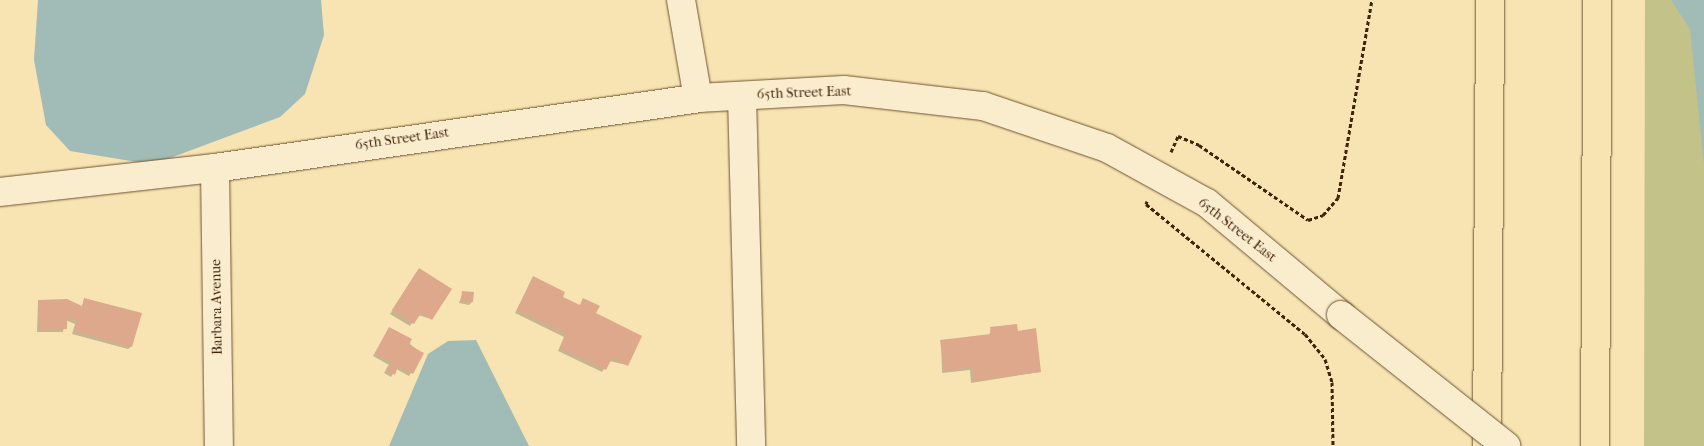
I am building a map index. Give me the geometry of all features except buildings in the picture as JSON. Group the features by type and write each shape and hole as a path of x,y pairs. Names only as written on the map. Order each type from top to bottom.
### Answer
{"highway":[{"path":"1487,446 1490,0"},
{"path":"1595,446 1597,0"}],"street":[{"path":"681,0 698,98"},
{"name":"65th Street East","path":"0,192 215,168 698,98 844,90 983,106 1107,148 1207,203 1341,315 1506,446"},
{"path":"742,96 751,446"},
{"name":"Barbara Avenue","path":"215,168 219,446"}],"path":[{"path":"1333,446 1332,382 1325,358 1305,334 1146,204 1178,136 1200,145 1308,220 1324,215 1338,198 1372,0"}],"green space":[{"path":"1645,0 1704,0 1704,446 1644,446"}],"water":[{"path":"38,0 321,0 324,35 305,94 280,117 162,161 143,163 70,151 46,125 34,60"},
{"path":"1671,0 1704,0 1704,165 1690,29"},
{"path":"476,340 529,446 389,446 428,354 448,341"}]}
